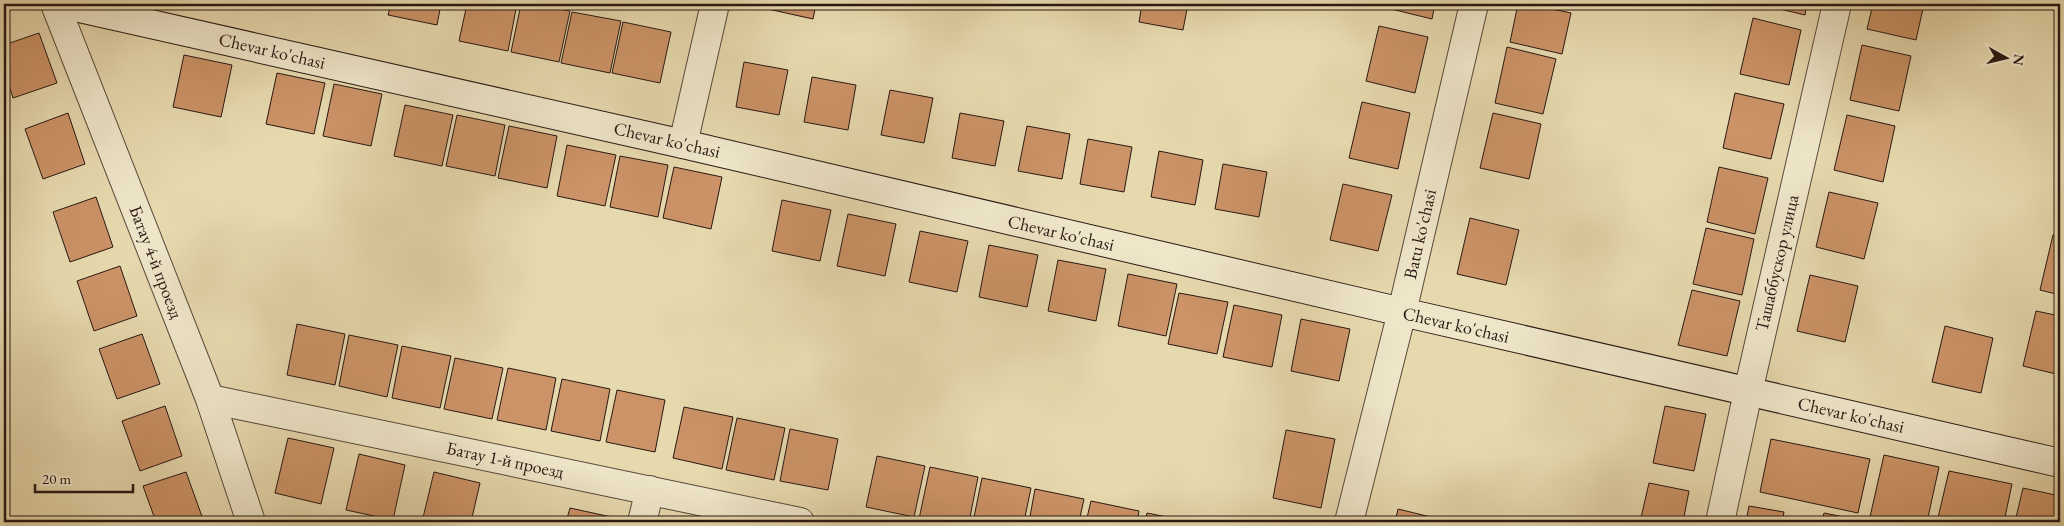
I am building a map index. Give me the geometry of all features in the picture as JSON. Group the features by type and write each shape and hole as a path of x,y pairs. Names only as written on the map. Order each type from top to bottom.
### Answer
{"street":[{"name":"Батау 4-й проезд","path":"56,4 210,399 251,522"},
{"name":"Chevar ko'chasi","path":"62,4 683,144 1748,392 2060,462"},
{"path":"683,144 715,4"},
{"name":"Batu ko'chasi","path":"1349,522 1402,312 1474,4"},
{"name":"Ташаббускор улица","path":"1720,522 1837,4"},
{"name":"Батау 1-й проезд","path":"210,399 800,522"},
{"path":"642,522 650,490"}],"building":[{"path":"332,4 357,4 356,9"},
{"path":"391,4 441,4 437,25 388,15"},
{"path":"467,4 517,4 508,51 459,41"},
{"path":"521,4 535,4 570,11 559,62 511,52"},
{"path":"751,4 816,4 813,19"},
{"path":"1142,4 1188,4 1183,30 1139,22"},
{"path":"1384,4 1435,4 1432,19 1383,7"},
{"path":"1518,4 1529,4 1571,13 1562,54 1510,42"},
{"path":"1759,4 1807,4 1805,15"},
{"path":"1873,4 1924,4 1916,40 1867,29"},
{"path":"572,12 621,21 610,73 561,63"},
{"path":"1753,18 1801,30 1789,85 1740,74"},
{"path":"623,22 671,32 660,83 612,73"},
{"path":"1379,26 1428,37 1415,93 1366,81"},
{"path":"39,33 57,83 13,98 4,70 4,45"},
{"path":"1862,45 1911,56 1899,111 1850,100"},
{"path":"1507,47 1556,59 1543,114 1495,103"},
{"path":"184,55 232,65 221,117 173,107"},
{"path":"744,62 788,70 779,115 736,107"},
{"path":"277,73 325,83 314,134 266,124"},
{"path":"812,77 856,85 848,130 804,122"},
{"path":"334,84 382,94 371,146 323,136"},
{"path":"890,90 933,98 924,143 881,135"},
{"path":"1735,93 1784,104 1771,159 1723,148"},
{"path":"1362,102 1410,113 1398,169 1349,158"},
{"path":"405,105 453,115 442,166 394,156"},
{"path":"68,113 85,164 43,179 25,129"},
{"path":"960,113 1004,121 995,166 952,158"},
{"path":"1493,113 1541,124 1529,179 1480,168"},
{"path":"457,115 505,125 495,176 446,166"},
{"path":"1847,115 1895,126 1883,182 1834,170"},
{"path":"509,126 557,136 547,188 498,178"},
{"path":"1027,126 1070,134 1062,179 1018,171"},
{"path":"1088,139 1132,147 1124,192 1080,184"},
{"path":"567,145 616,155 605,206 557,196"},
{"path":"1159,151 1203,160 1195,205 1151,197"},
{"path":"620,156 668,165 658,217 610,207"},
{"path":"1223,164 1267,172 1259,217 1215,209"},
{"path":"674,167 722,177 711,229 663,218"},
{"path":"1719,167 1768,178 1755,234 1707,222"},
{"path":"1343,184 1392,195 1378,251 1330,240"},
{"path":"1829,192 1878,203 1864,259 1816,247"},
{"path":"96,197 113,247 70,262 53,212"},
{"path":"782,200 831,210 820,261 772,251"},
{"path":"848,214 896,224 885,276 837,266"},
{"path":"1470,218 1519,230 1506,285 1457,274"},
{"path":"1706,228 1754,239 1742,295 1693,284"},
{"path":"920,231 968,241 957,292 909,282"},
{"path":"2053,235 2060,236 2060,295 2040,290"},
{"path":"989,245 1038,255 1027,307 979,297"},
{"path":"1058,260 1106,269 1096,321 1048,311"},
{"path":"120,266 137,316 94,331 77,281"},
{"path":"1128,274 1177,284 1166,336 1118,326"},
{"path":"1810,275 1858,286 1845,342 1797,331"},
{"path":"1692,290 1740,301 1727,356 1678,345"},
{"path":"1179,293 1228,302 1217,354 1168,344"},
{"path":"1234,305 1282,315 1272,367 1223,357"},
{"path":"2036,311 2060,316 2060,375 2023,366"},
{"path":"1301,319 1350,329 1339,381 1291,371"},
{"path":"297,324 345,334 335,385 287,375"},
{"path":"1945,326 1993,338 1981,393 1932,382"},
{"path":"142,334 160,384 117,399 99,349"},
{"path":"349,335 398,345 387,397 339,386"},
{"path":"402,346 451,356 440,408 392,398"},
{"path":"455,358 503,368 492,419 444,409"},
{"path":"508,368 556,378 546,430 497,420"},
{"path":"562,379 610,389 600,441 551,431"},
{"path":"617,390 665,400 655,452 606,442"},
{"path":"165,406 182,456 140,471 122,421"},
{"path":"1665,406 1706,414 1694,471 1653,463"},
{"path":"684,407 733,417 722,469 673,458"},
{"path":"737,418 785,428 774,480 726,470"},
{"path":"790,429 838,439 828,490 780,481"},
{"path":"1286,430 1335,439 1321,508 1273,498"},
{"path":"288,438 334,448 321,504 275,493"},
{"path":"1771,439 1870,459 1858,513 1760,492"},
{"path":"359,454 405,465 393,520 346,510"},
{"path":"1884,455 1939,467 1927,522 1893,522 1870,517"},
{"path":"877,456 925,466 914,517 866,507"},
{"path":"930,467 978,477 969,522 937,522 919,519"},
{"path":"1949,471 2012,484 2004,522 1937,522"},
{"path":"186,472 204,522 156,522 143,486"},
{"path":"434,472 480,483 471,522 422,522"},
{"path":"982,478 1031,488 1024,522 973,522"},
{"path":"1649,483 1689,491 1683,522 1640,522"},
{"path":"2023,488 2060,496 2060,522 2015,522"},
{"path":"1035,489 1084,499 1079,522 1029,522"},
{"path":"1091,501 1139,511 1137,522 1086,522"},
{"path":"1749,506 1784,512 1782,522 1746,522"},
{"path":"570,508 616,518 615,522 566,522"},
{"path":"1398,509 1439,519 1438,522 1395,522"},
{"path":"1147,513 1192,522 1145,522"},
{"path":"1824,513 1854,519 1853,522 1822,522"}]}
